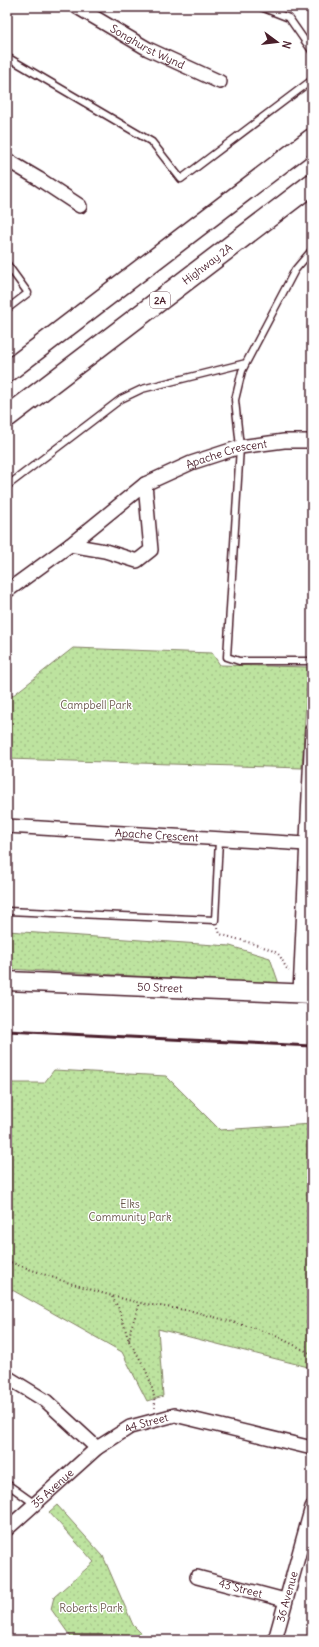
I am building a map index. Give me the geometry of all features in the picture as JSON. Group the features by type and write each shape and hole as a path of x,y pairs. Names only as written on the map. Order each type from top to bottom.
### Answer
{"main road":[{"path":"7,372 312,139"},
{"name":"Highway 2A","path":"7,417 312,184"},
{"name":"50 Street","path":"7,981 167,989 304,988"}],"street":[{"name":"Songhurst Wynd","path":"77,7 148,49 220,82"},
{"path":"7,160 80,206"},
{"name":"Apache Crescent","path":"7,591 70,545 145,484 191,463 240,447 284,441 312,441"},
{"path":"70,545 105,551 137,561 151,550 145,484"},
{"path":"304,988 306,844 312,730"},
{"name":"Apache Crescent","path":"7,826 219,840 306,844"},
{"path":"7,1377 46,1401 97,1448"},
{"name":"44 Street","path":"97,1448 130,1427 175,1414 312,1448"},
{"name":"35 Avenue","path":"7,1529 97,1448"},
{"name":"36 Avenue","path":"275,1640 312,1507"},
{"name":"43 Street","path":"197,1577 285,1600"}],"lane":[{"path":"262,7 289,18 312,51"},
{"path":"7,57 152,142 181,179 312,80"},
{"path":"312,250 295,270 246,363 242,371 235,400 240,447 227,657 239,660 312,661"},
{"path":"7,264 28,293 7,309"},
{"path":"7,486 121,399 142,389 246,363"},
{"path":"7,911 215,920 219,840"},
{"path":"7,1484 35,1504"}],"path":[{"path":"7,689 12,696"},
{"path":"215,920 220,934 269,949 278,954 284,966 304,988"},
{"path":"7,1261 60,1280 112,1296 140,1303 192,1311 254,1328 274,1335 312,1354"},
{"path":"112,1296 118,1307 130,1341 151,1379 155,1396 155,1420"},
{"path":"130,1341 131,1328 140,1303"}],"green space":[{"name":"Campbell Park","path":"73,648 212,653 220,665 308,667 302,768 7,759 7,700"},
{"path":"7,931 230,946 270,958 279,984 7,969"},
{"name":"Elks Community Park","path":"54,1070 166,1076 220,1130 312,1124 312,1368 158,1329 163,1396 147,1401 122,1352 7,1287 7,1083 44,1083"},
{"name":"Roberts Park","path":"57,1505 103,1556 133,1625 148,1640 73,1640 51,1609 54,1597 94,1562 49,1512"}],"railway":[{"path":"7,1031 312,1046"}]}
